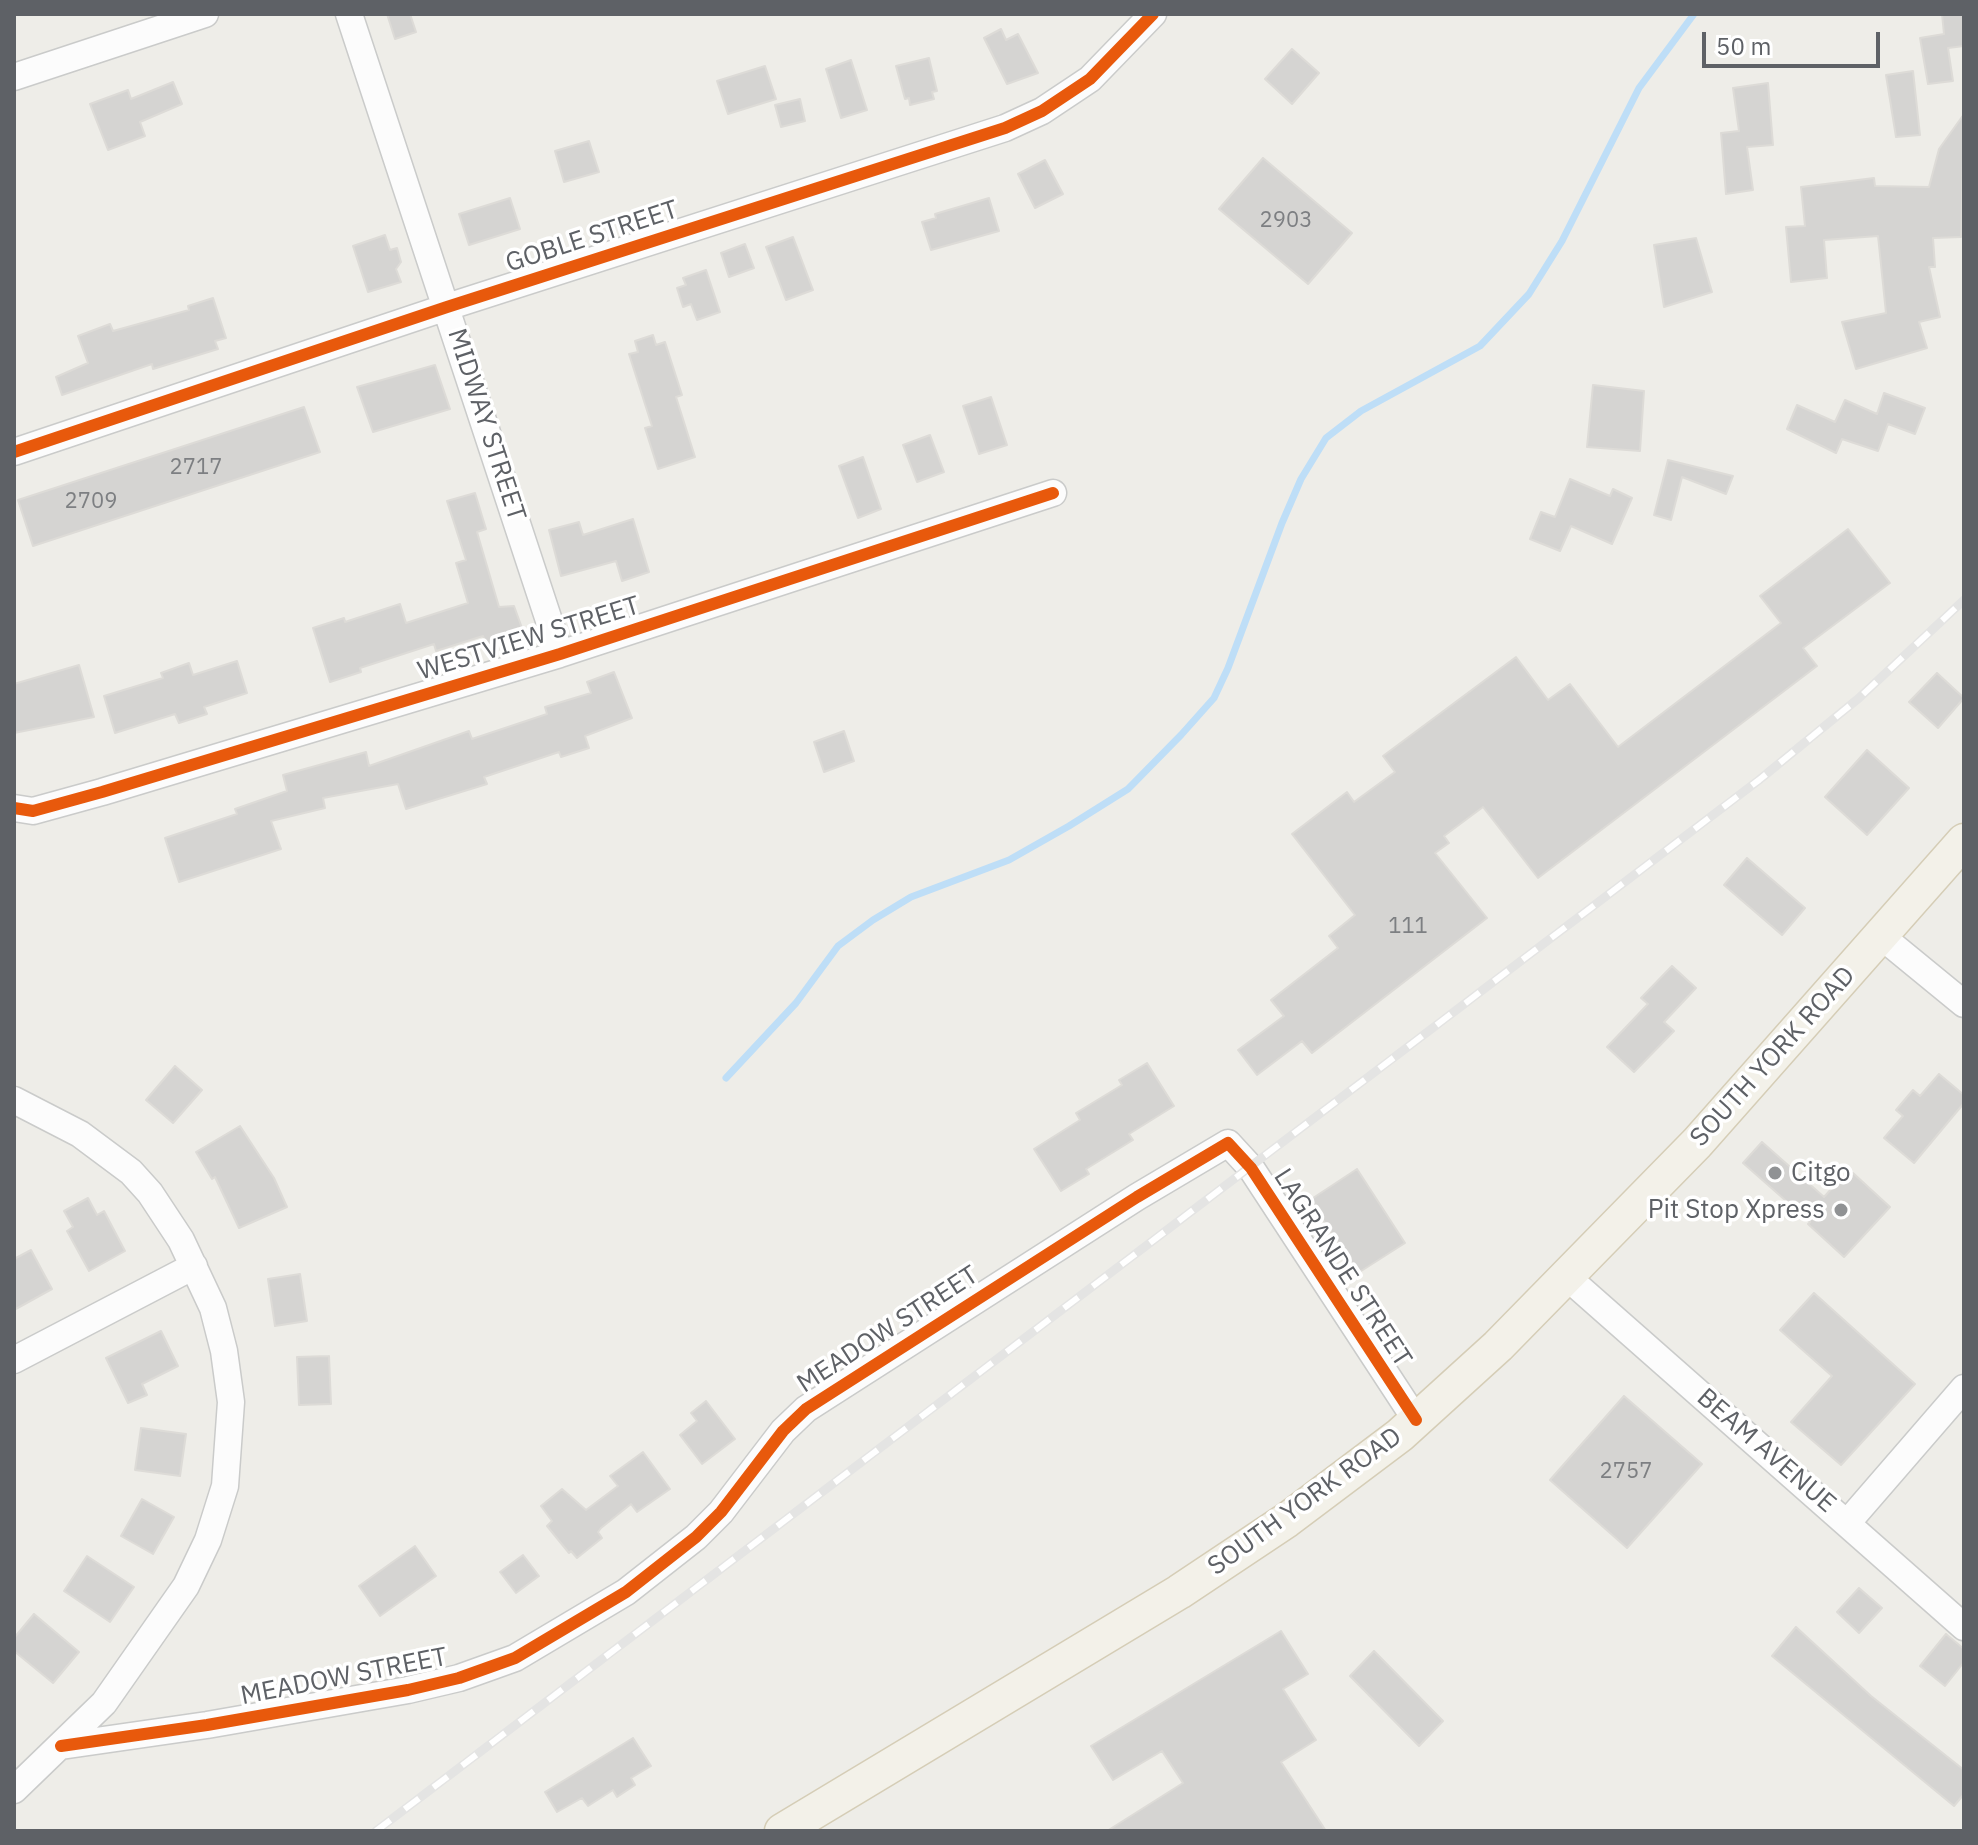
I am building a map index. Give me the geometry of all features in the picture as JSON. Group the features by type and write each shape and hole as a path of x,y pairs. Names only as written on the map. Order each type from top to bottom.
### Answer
{"main road":[{"name":"SOUTH YORK ROAD","path":"782,1831 1179,1592 1287,1520 1416,1420 1567,1277 1778,1055 1964,841"}],"street":[{"path":"14,77 205,14"},
{"name":"MIDWAY STREET","path":"349,14 560,654"},
{"name":"GOBLE STREET","path":"14,452 447,307 1005,128 1042,111 1090,79 1153,14"},
{"name":"WESTVIEW STREET","path":"14,808 33,811 102,792 560,654 1053,493"},
{"path":"1881,936 1964,1004"},
{"path":"14,1100 80,1134 131,1172 165,1214 213,1308 224,1351 231,1402 225,1486 208,1540 186,1586 122,1680 61,1746 14,1790"},
{"name":"LAGRANDE STREET","path":"1228,1143 1251,1168 1416,1420"},
{"name":"MEADOW STREET","path":"61,1746 207,1725 408,1690 515,1658 626,1592 696,1537 721,1512 783,1431 806,1409 1124,1205 1228,1143"},
{"path":"14,1360 194,1266"},
{"name":"BEAM AVENUE","path":"1567,1277 1964,1627"},
{"path":"1848,1522 1964,1388"}],"building":[{"path":"387,14 410,14 416,32 395,39"},
{"path":"1942,14 1964,14 1964,46 1948,48 1953,81 1928,84 1920,38 1944,34"},
{"path":"1001,29 1006,40 1018,34 1038,73 1007,84 984,38"},
{"path":"1292,49 1319,73 1292,104 1265,79"},
{"path":"929,58 937,91 932,92 934,99 910,105 909,98 905,99 896,66"},
{"path":"851,60 867,110 841,118 826,69"},
{"path":"765,66 776,99 728,114 717,81"},
{"path":"1913,71 1920,135 1896,137 1886,75"},
{"path":"173,82 182,104 140,122 145,136 108,150 90,104 128,90 131,99"},
{"path":"1768,83 1773,145 1747,147 1753,190 1726,194 1721,133 1739,131 1733,88"},
{"path":"800,99 805,121 781,127 775,105"},
{"path":"1964,114 1961,237 1933,238 1935,267 1929,267 1940,317 1919,322 1927,348 1856,369 1842,322 1886,313 1878,236 1824,240 1827,278 1791,282 1786,227 1805,226 1801,187 1874,178 1875,186 1929,187 1939,149"},
{"path":"589,141 599,172 564,182 555,151"},
{"path":"1263,158 1352,233 1308,284 1219,209"},
{"path":"1045,160 1063,194 1035,208 1018,174"},
{"path":"510,198 520,229 469,245 459,214"},
{"path":"989,198 999,231 931,250 922,222 936,218 935,214"},
{"path":"385,235 390,250 397,248 401,262 396,269 401,282 368,292 353,246"},
{"path":"793,237 813,290 786,300 766,247"},
{"path":"1696,238 1712,292 1664,307 1654,245"},
{"path":"745,244 754,268 729,277 721,253"},
{"path":"706,270 720,312 697,320 691,304 683,307 677,288 686,285 683,278"},
{"path":"213,298 226,338 215,341 218,349 153,369 152,364 62,395 56,377 88,363 78,336 110,324 113,331 189,310 188,306"},
{"path":"653,335 656,345 665,342 682,395 676,397 695,457 658,469 645,428 652,426 629,354 638,352 635,341"},
{"path":"435,365 450,409 373,432 357,387"},
{"path":"1593,385 1644,391 1640,451 1587,447"},
{"path":"1884,393 1925,408 1915,434 1888,424 1878,451 1842,439 1836,453 1787,429 1797,405 1835,422 1845,400 1877,414"},
{"path":"991,397 1007,445 979,454 963,406"},
{"path":"304,407 320,452 33,546 18,500"},
{"path":"930,435 944,472 917,482 903,445"},
{"path":"863,457 881,509 858,518 839,466"},
{"path":"1668,460 1733,476 1726,494 1682,477 1671,520 1654,515"},
{"path":"1570,479 1610,496 1613,489 1632,498 1612,544 1571,526 1560,551 1530,539 1541,512 1555,517"},
{"path":"475,493 486,529 477,532 499,607 514,606 522,628 515,631 517,636 487,646 483,636 436,651 434,644 360,668 361,672 330,682 313,628 344,618 345,622 400,604 406,623 468,603 456,563 466,560 447,501"},
{"path":"633,519 649,572 622,581 616,561 561,576 549,530 579,522 583,535"},
{"path":"1848,529 1890,583 1803,648 1817,666 1538,878 1483,807 1444,836 1449,843 1435,853 1487,918 1312,1053 1302,1041 1257,1075 1238,1050 1284,1016 1271,1000 1338,948 1329,936 1355,915 1292,834 1347,792 1354,802 1395,772 1383,756 1516,657 1548,700 1570,684 1618,747 1781,623 1760,596"},
{"path":"237,661 247,693 204,707 207,714 179,723 175,714 115,733 104,696 163,678 161,673 189,663 193,675"},
{"path":"79,665 94,717 14,733 14,684"},
{"path":"614,672 632,718 585,736 589,748 561,757 559,752 484,777 487,784 406,809 398,784 323,798 325,808 271,821 281,849 179,882 165,838 237,814 235,809 287,791 283,775 366,752 369,766 469,731 472,739 547,714 545,707 591,693 587,682"},
{"path":"1937,673 1964,698 1938,728 1909,702"},
{"path":"844,731 854,761 824,772 814,742"},
{"path":"1867,750 1909,788 1867,835 1825,797"},
{"path":"1747,858 1805,908 1782,935 1724,885"},
{"path":"1672,966 1696,988 1664,1022 1674,1031 1634,1072 1607,1047 1648,1004 1641,998"},
{"path":"1147,1063 1174,1106 1129,1134 1133,1140 1086,1169 1089,1174 1061,1191 1034,1149 1080,1120 1076,1113 1122,1085 1119,1080"},
{"path":"175,1066 202,1090 173,1123 146,1100"},
{"path":"1939,1074 1964,1095 1964,1103 1914,1163 1884,1138 1903,1116 1896,1110 1913,1090 1920,1096"},
{"path":"240,1126 274,1178 287,1207 239,1228 215,1177 212,1179 196,1152"},
{"path":"1762,1142 1824,1197 1841,1178 1846,1181 1853,1173 1890,1207 1844,1257 1808,1224 1810,1222 1743,1163"},
{"path":"1357,1169 1405,1243 1358,1273 1310,1200"},
{"path":"88,1198 97,1215 104,1211 125,1251 89,1271 67,1231 73,1227 64,1211"},
{"path":"31,1250 52,1289 14,1310 14,1259"},
{"path":"300,1274 307,1321 275,1326 268,1279"},
{"path":"1814,1293 1915,1384 1841,1465 1791,1422 1832,1376 1780,1330"},
{"path":"161,1331 178,1366 142,1384 147,1395 128,1403 106,1358"},
{"path":"329,1356 331,1404 299,1405 297,1357"},
{"path":"1624,1396 1702,1464 1627,1548 1550,1480"},
{"path":"706,1401 735,1439 702,1464 680,1435 697,1421 691,1413"},
{"path":"141,1428 186,1434 180,1476 135,1470"},
{"path":"643,1452 670,1489 637,1512 631,1504 601,1528 598,1532 602,1538 577,1558 571,1551 569,1553 547,1526 552,1521 541,1506 562,1489 586,1510 618,1486 610,1476"},
{"path":"142,1499 174,1517 153,1554 121,1536"},
{"path":"415,1546 436,1576 380,1616 359,1586"},
{"path":"523,1555 539,1576 516,1593 500,1572"},
{"path":"87,1556 134,1587 110,1622 64,1591"},
{"path":"1859,1588 1882,1608 1859,1633 1837,1612"},
{"path":"34,1614 79,1652 53,1683 14,1651 14,1638"},
{"path":"1796,1627 1871,1696 1964,1770 1964,1794 1954,1806 1772,1656"},
{"path":"1281,1631 1308,1674 1283,1689 1316,1740 1281,1762 1326,1831 1107,1831 1183,1783 1162,1751 1113,1780 1091,1746"},
{"path":"1946,1634 1964,1649 1964,1662 1945,1686 1920,1666"},
{"path":"1374,1651 1443,1721 1419,1746 1350,1676"},
{"path":"633,1738 651,1766 631,1778 635,1785 617,1797 613,1790 588,1806 582,1798 557,1812 545,1792"}],"waterway":[{"path":"726,1078 796,1003 838,946 911,897 1009,860 1069,826 1128,789 1181,735 1214,698 1282,523 1301,479 1326,438 1361,411 1480,346 1529,294 1562,241 1639,88 1694,14"}],"railway":[{"path":"376,1831 1759,780 1859,698 1964,600"}],"cycle path":[{"path":"14,452 447,307 1005,128 1042,111 1090,79 1153,14"},
{"path":"14,808 33,811 102,792 560,654 1053,493"},
{"path":"61,1746 207,1725 408,1690 459,1678 515,1658 626,1592 696,1537 721,1512 783,1431 806,1409 1137,1197 1228,1143 1251,1168 1416,1420"}],"place":[{"name":"Citgo","path":"1775,1173"},
{"name":"Pit Stop Xpress","path":"1841,1210"}]}
